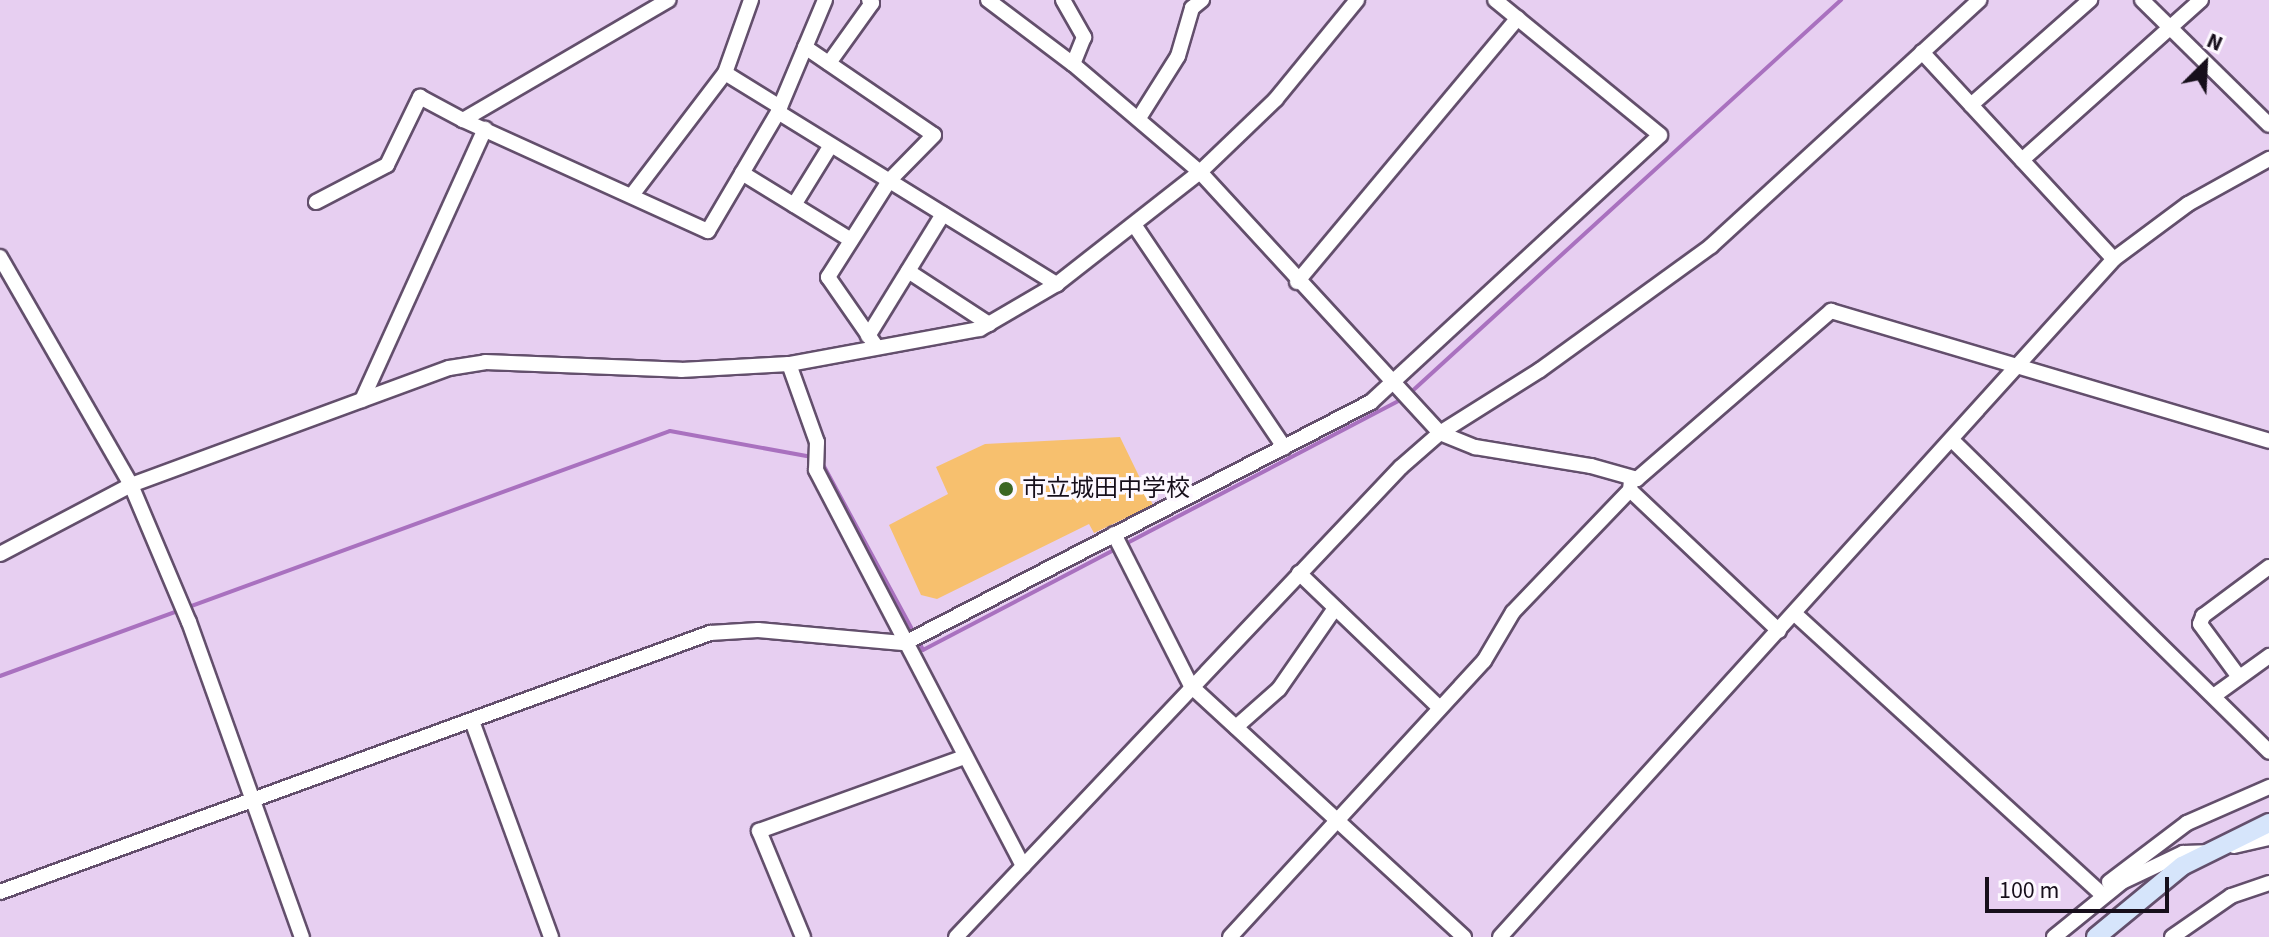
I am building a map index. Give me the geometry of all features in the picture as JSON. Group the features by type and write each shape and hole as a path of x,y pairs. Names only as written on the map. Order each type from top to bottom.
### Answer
{"main road":[{"path":"2096,937 2205,852 2269,823"}],"street":[{"path":"463,120 668,0"},
{"path":"632,195 725,73 751,0"},
{"path":"316,202 387,165 420,97 463,120 708,231 779,110 825,0"},
{"path":"829,63 872,3 869,0"},
{"path":"988,0 1073,64 1200,172 1297,282 1440,433 1475,447 1591,466 1630,485 1779,631"},
{"path":"1063,0 1084,37 1073,64"},
{"path":"1139,118 1178,56 1192,8 1202,0"},
{"path":"0,554 131,485 427,374 485,362 681,370 789,364 872,341 989,324 1057,284 1135,226 1200,172 1276,99 1357,0"},
{"path":"0,892 721,631 906,642 1116,537 1398,388 1463,314 1660,135 1495,0"},
{"path":"956,937 1299,573 1440,433 1540,370 1711,246 1979,0"},
{"path":"1971,105 2090,0"},
{"path":"2142,0 2169,30 2269,125"},
{"path":"2022,160 2201,0"},
{"path":"1297,282 1518,18"},
{"path":"805,47 934,135 889,181 828,277 872,341"},
{"path":"1922,52 2114,259"},
{"path":"725,73 831,145 1057,284"},
{"path":"362,400 485,129"},
{"path":"794,205 831,145"},
{"path":"1500,937 1954,442 2114,259 2188,204 2269,159"},
{"path":"742,173 851,240"},
{"path":"872,341 908,271 943,214"},
{"path":"1135,226 1284,447"},
{"path":"0,257 131,485 187,616 302,937"},
{"path":"908,271 989,324"},
{"path":"1230,937 1484,661 1513,612 1630,485 1831,311 2269,441"},
{"path":"789,364 816,457 906,642 1023,866"},
{"path":"1954,442 2266,744"},
{"path":"1116,537 1191,686 1464,937"},
{"path":"2239,677 2200,624 2203,616 2269,567"},
{"path":"1299,573 1440,708"},
{"path":"1236,727 1279,689 1335,608"},
{"path":"1795,614 2102,891"},
{"path":"2215,695 2269,656"},
{"path":"472,721 551,937"},
{"path":"803,937 759,831 965,757"},
{"path":"2054,937 2102,891 2187,823 2269,787"},
{"path":"2102,891 2183,853 2205,852 2269,838"},
{"path":"2172,937 2231,896 2269,883"}],"shaded area":[{"path":"1120,437 1153,505 1094,533 1089,524 937,599 921,595 889,525 948,494 936,467 985,444"}],"waterway":[{"path":"1409,394 1841,0"},
{"path":"918,640 923,650 1402,399"},
{"path":"0,676 670,431 811,457"},
{"path":"820,459 914,633"}],"place":[{"name":"市立城田中学校","path":"1006,489"}]}
